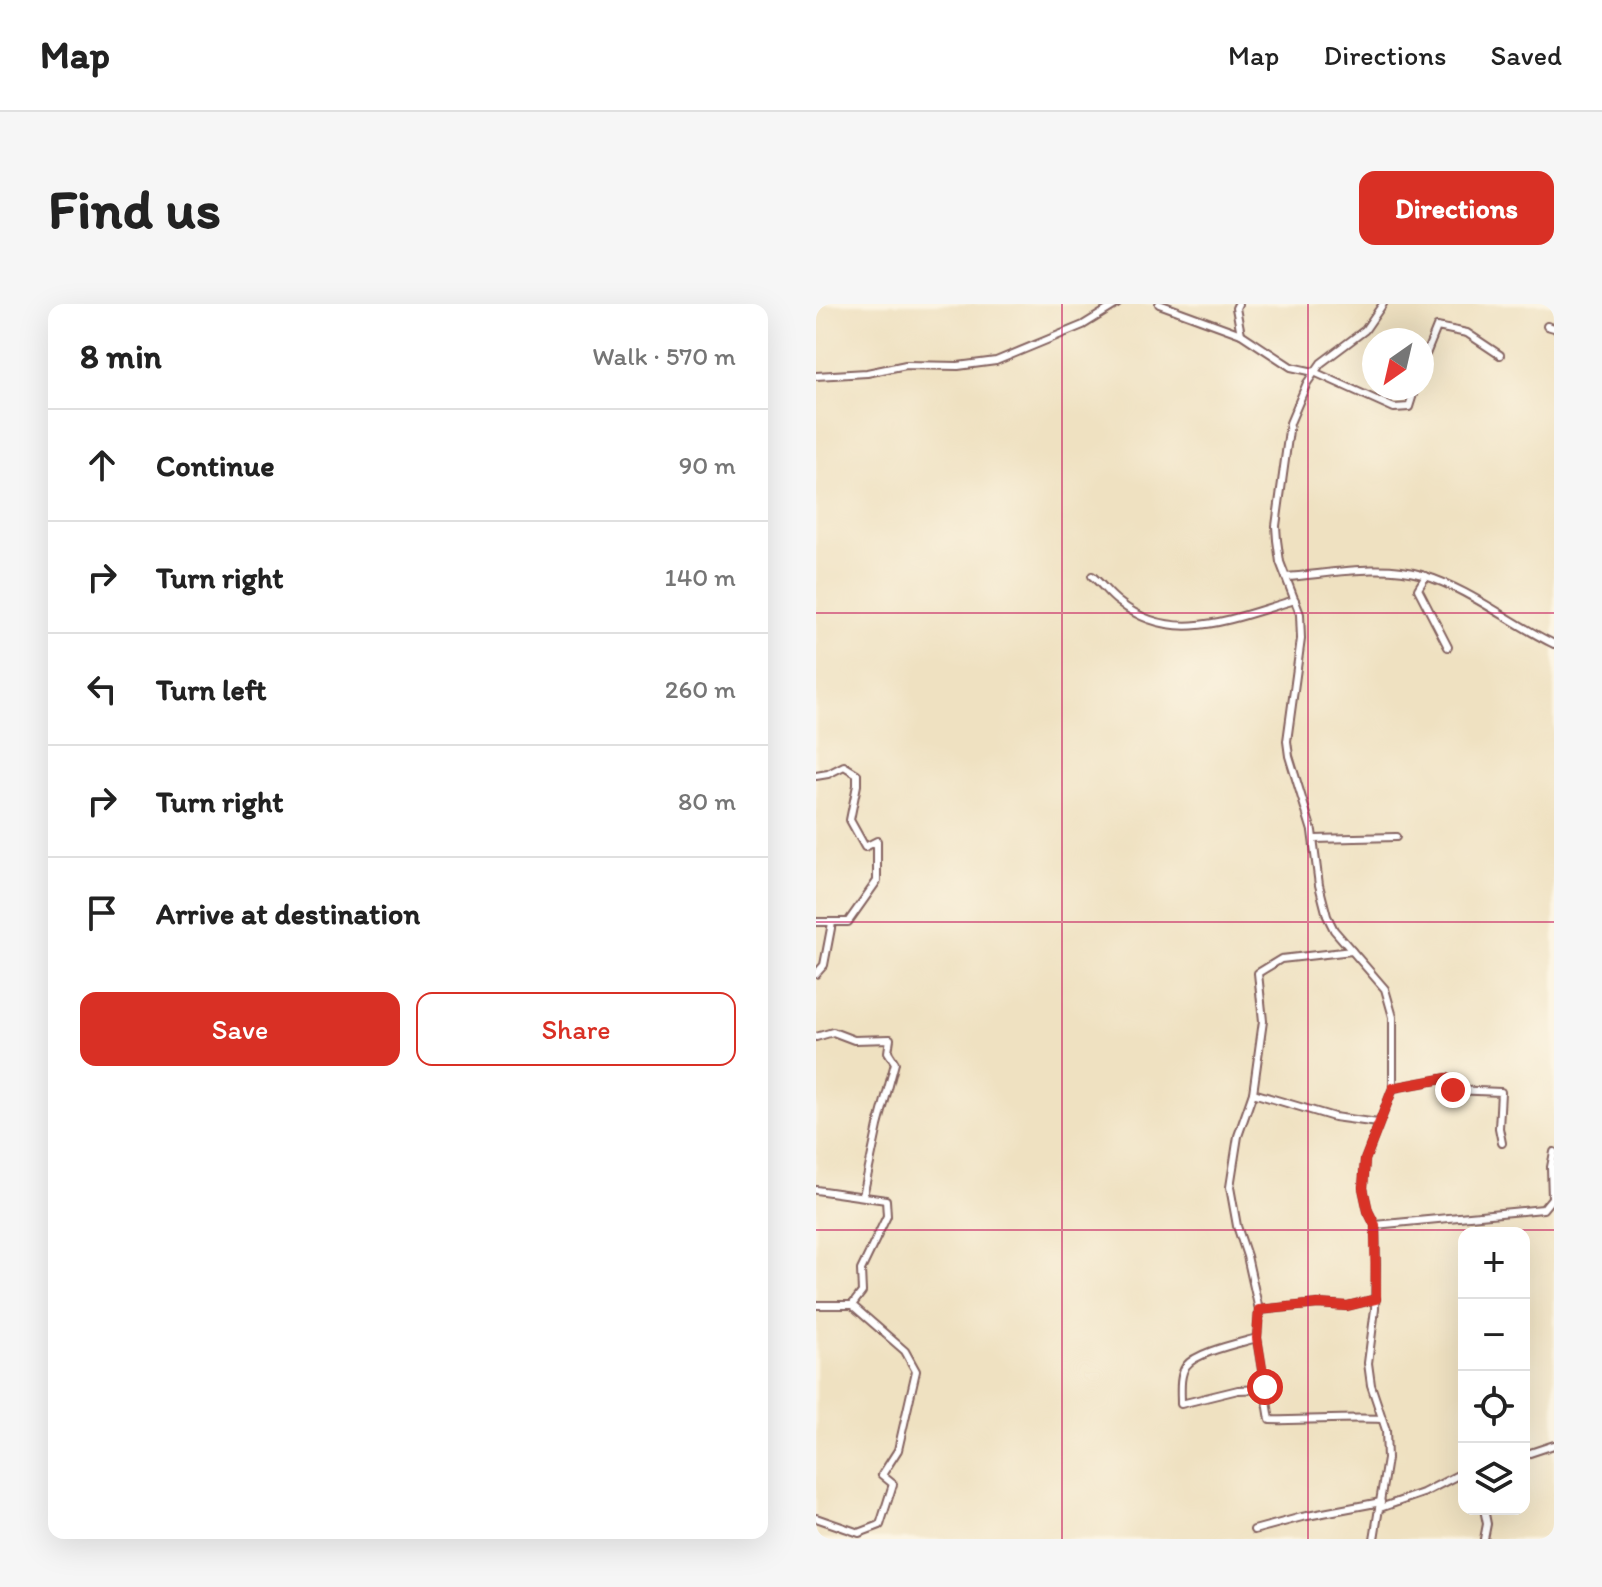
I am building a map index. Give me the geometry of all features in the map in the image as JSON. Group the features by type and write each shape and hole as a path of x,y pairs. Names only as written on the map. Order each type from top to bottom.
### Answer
{"street":[{"path":"816,376 867,373 906,365 958,366 996,361 1083,325 1117,304"},
{"path":"1159,304 1241,334 1291,367 1314,372 1362,394"},
{"path":"1238,304 1241,334"},
{"path":"1374,1539 1387,1459 1386,1430 1371,1385 1368,1363 1376,1299 1375,1225 1363,1188 1365,1160 1393,1088 1394,1037 1385,989 1334,930 1319,885 1314,839 1287,741 1301,639 1300,614 1280,562 1277,540 1290,423 1302,392 1314,372 1330,355 1365,330 1383,304"},
{"path":"1434,334 1437,327 1467,333 1500,355"},
{"path":"1376,400 1394,408 1409,407 1411,400"},
{"path":"1286,577 1363,570 1412,572 1486,604 1554,644"},
{"path":"1092,576 1117,601 1139,616 1175,626 1206,626 1295,600"},
{"path":"1426,576 1418,589 1448,647"},
{"path":"816,776 844,766 857,774 850,820 865,847 877,841 877,881 848,922 816,922"},
{"path":"1314,839 1396,837"},
{"path":"816,974 824,965 832,923"},
{"path":"1352,951 1281,959 1258,973 1263,1021 1253,1093 1238,1136 1230,1187 1259,1310 1257,1338 1270,1420 1381,1419"},
{"path":"816,1037 833,1032 854,1040 890,1039 888,1052 895,1063 863,1196"},
{"path":"1393,1088 1447,1078 1453,1090 1501,1092 1499,1128 1502,1143"},
{"path":"1253,1093 1334,1117 1378,1123"},
{"path":"1375,1225 1543,1209 1552,1198 1554,1152"},
{"path":"816,1190 886,1200 887,1216 861,1270 862,1292 852,1305"},
{"path":"1259,1310 1318,1304 1347,1306 1376,1299"},
{"path":"816,1305 852,1305 905,1351 916,1371 898,1450 882,1475 893,1484 880,1525 859,1533 816,1518"},
{"path":"1257,1338 1196,1358 1185,1367 1181,1404 1238,1390 1265,1389"},
{"path":"1530,1453 1554,1445"},
{"path":"1254,1530 1302,1517 1380,1505 1423,1493 1458,1475"},
{"path":"1484,1539 1485,1515"}],"route":[{"path":"1265,1387 1257,1338 1259,1310 1318,1304 1347,1306 1376,1299 1375,1225 1363,1188 1365,1160 1393,1088 1447,1078 1453,1090"}]}
